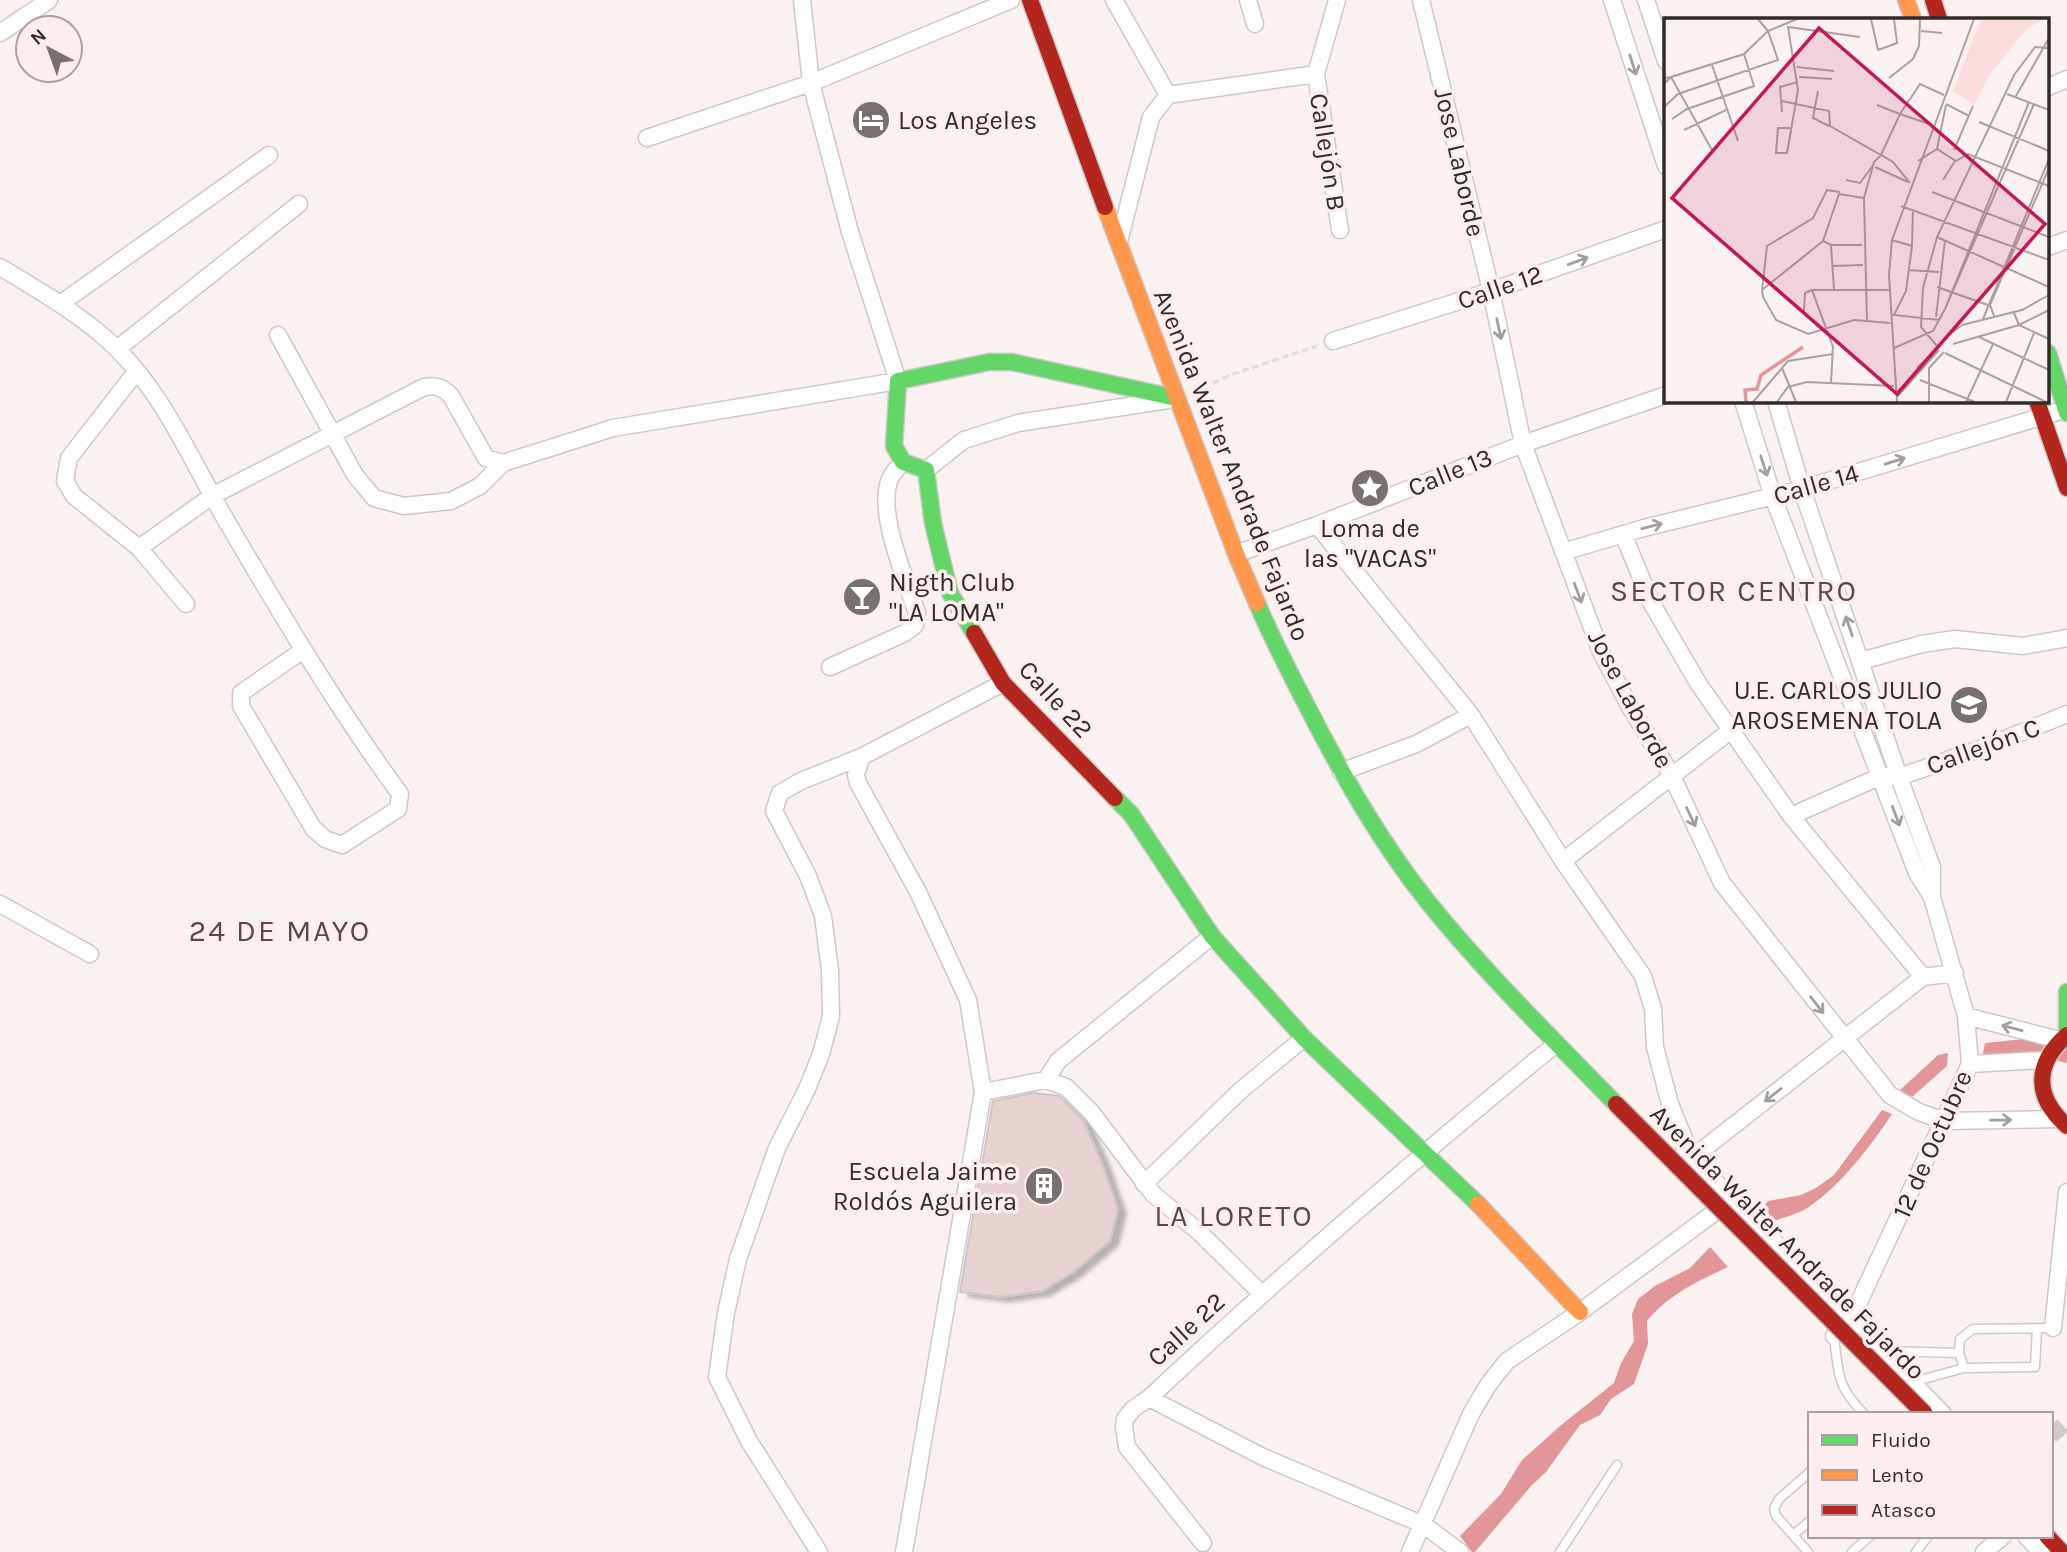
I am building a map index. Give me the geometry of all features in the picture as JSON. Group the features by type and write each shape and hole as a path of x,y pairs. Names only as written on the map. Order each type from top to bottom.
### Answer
{"main road":[{"name":"Avenida Walter Andrade Fajardo","path":"1030,0 1236,554 1270,633 1341,772 1371,824 1427,901 1487,971 1556,1044 1923,1412"},
{"path":"1906,0 1913,18"},
{"path":"1933,0 1939,18"},
{"path":"2050,360 2067,410"},
{"path":"926,470 903,462 894,446 898,381 989,362 1012,362 1176,398"},
{"path":"2037,402 2067,488"},
{"name":"Calle 22","path":"926,470 933,523 950,593 1003,683 1131,814 1212,936 1304,1038 1423,1153"},
{"path":"2062,1123 2046,1105 2041,1075 2045,1060 2064,1037 2067,992"},
{"path":"1423,1153 1500,1225 1580,1312"},
{"path":"2049,1538 2062,1552"}],"street":[{"path":"0,33 49,0"},
{"path":"278,335 355,475 374,498 404,506 451,501 480,486 503,463 613,428 898,381 850,232 811,83 802,0"},
{"path":"647,138 811,83 1011,0"},
{"path":"1114,0 1168,95"},
{"path":"1248,0 1255,24"},
{"path":"1119,245 1151,117 1168,95 1316,74 1337,0"},
{"name":"Jose Laborde","path":"1421,0 1491,291 1523,444 1601,652 1630,707 1671,774 1722,883 1890,1095 1919,1112 1945,1121 2062,1123"},
{"path":"1612,0 1664,160"},
{"path":"1646,0 1664,55"},
{"name":"Callejón B","path":"1316,74 1340,230"},
{"path":"2050,86 2067,79"},
{"path":"60,304 269,155"},
{"path":"117,349 299,204"},
{"name":"Calle 12","path":"1333,341 1491,291 1664,230"},
{"path":"2050,246 2067,240"},
{"path":"0,267 60,304 117,349 136,372 170,419 302,651 400,794 398,809 342,845 325,839 313,828 241,706 241,693 302,651"},
{"path":"136,372 69,458 65,481 74,496 139,548 186,604"},
{"path":"139,548 212,496 424,387 444,388 485,458 503,463"},
{"name":"Calle 13","path":"1236,554 1523,444 1664,396"},
{"path":"926,470 964,440 1018,424 1176,398"},
{"name":"12 de Octubre","path":"1742,402 1773,497 1917,873 1932,897 1966,1016 1970,1064 1851,1318 1833,1337"},
{"name":"12 de Octubre","path":"1776,402 1802,489 1932,867 1932,897"},
{"name":"Calle 14","path":"1563,552 1623,534 1802,489 2067,410"},
{"path":"830,667 905,633 915,625 917,612 890,531 886,496 890,478 903,462"},
{"path":"1317,525 1471,715 1563,861 1643,976 1653,1009 1655,1047 1667,1093 1692,1158 1923,977 1955,973"},
{"path":"1623,534 1652,604 1698,683 1791,816 1923,977"},
{"path":"1861,661 1922,644 1955,639 2022,646 2067,638"},
{"path":"819,1552 749,1441 717,1377 726,1313 738,1259 777,1148 807,1089 821,1054 831,1016 830,971 823,916 808,876 775,811 780,793 801,781 860,757 1003,683"},
{"name":"Callejón C","path":"1881,776 1899,776 1983,748 2067,714"},
{"path":"1341,772 1416,744 1471,715"},
{"path":"1563,861 1671,774 1731,730"},
{"path":"860,757 856,775 858,783 918,892 968,1000 983,1092 904,1552"},
{"path":"1791,816 1881,776"},
{"path":"0,904 90,954"},
{"path":"1046,1080 1058,1061 1212,936"},
{"path":"1966,1016 2064,1037"},
{"path":"1144,1184 1240,1091 1304,1038"},
{"name":"Calle 22","path":"1460,1552 1424,1525 1263,1457 1149,1398 1261,1293 1423,1153 1556,1044"},
{"path":"1970,1064 2045,1060"},
{"path":"983,1092 1046,1080 1066,1087 1092,1113 1153,1194 1199,1232 1261,1293"},
{"name":"Avenida Walter Andrade Fajardo","path":"1616,1104 1692,1158 1941,1412"},
{"name":"Avenida Walter Andrade Fajardo","path":"1616,1104 1670,1175 1906,1412"},
{"path":"2045,1329 2067,1192"},
{"path":"1410,1552 1471,1414 1488,1385 1507,1361 1580,1312 1711,1215"},
{"path":"1149,1398 1133,1409 1125,1419 1127,1447 1203,1542"},
{"path":"2028,1538 2041,1552"}],"lane":[{"path":"1913,1382 1964,1368 2035,1367 2045,1329 1973,1329 1961,1339 1959,1353 1964,1368"},
{"path":"1833,1337 1840,1384 1847,1397 1862,1412"},
{"path":"1882,1351 1959,1353"},
{"path":"1560,1552 1617,1465"},
{"path":"1808,1474 1779,1499 1774,1509 1776,1516 1808,1552"},
{"path":"1793,1535 1808,1523"},
{"path":"1852,1552 1868,1538"}],"path":[{"path":"1213,383 1333,341"}],"shaded area":[{"path":"2024,1039 2067,1048 2067,1063 2024,1053 1981,1063 1985,1043"},
{"path":"1948,1053 1947,1066 1912,1097 1900,1090 1938,1055"},
{"path":"1882,1110 1892,1114 1875,1139 1833,1187 1809,1207 1774,1221 1761,1210 1768,1201 1801,1195 1834,1175"},
{"path":"1710,1247 1728,1267 1695,1283 1655,1312 1647,1321 1648,1344 1634,1384 1611,1399 1600,1415 1580,1425 1546,1472 1475,1552 1472,1552 1460,1536 1501,1494 1522,1460 1614,1383 1621,1363 1634,1341 1632,1314 1638,1299 1655,1286 1690,1268"}],"building":[{"name":"Escuela Jaime Roldós Aguilera","path":"1034,1093 1059,1096 1083,1120 1118,1209 1110,1241 1072,1273 1042,1291 1002,1297 960,1292 993,1101"}],"tunnel":[{"path":"2053,1434 2067,1422"}],"traffic: fast":[{"path":"2050,359 2067,413"},
{"path":"974,633 950,593 933,523 926,470 903,462 894,446 898,381 989,362 1012,362 1176,398"},
{"path":"1257,603 1281,656 1335,759 1363,808 1410,879 1496,980 1616,1104"},
{"path":"1115,798 1131,814 1212,936 1304,1038 1478,1204"},
{"path":"2067,992 2067,1035"}],"traffic: slow":[{"path":"1906,0 1913,18"},
{"path":"1105,207 1257,603"},
{"path":"1478,1204 1580,1312"}],"traffic: jam":[{"path":"1030,0 1105,207"},
{"path":"1933,0 1939,18"},
{"path":"2037,402 2067,488"},
{"path":"974,633 1003,683 1115,798"},
{"path":"2067,1035 2048,1057 2042,1080 2048,1104 2067,1126"},
{"path":"1616,1104 1923,1412"},
{"path":"2049,1538 2062,1552"}],"place":[{"name":"Los Angeles","path":"871,120"},
{"name":"Loma de las \"VACAS\"","path":"1370,488"},
{"name":"Nigth Club \"LA LOMA\"","path":"862,597"},
{"name":"U.E. CARLOS JULIO AROSEMENA TOLA","path":"1969,705"},
{"name":"Escuela Jaime Roldós Aguilera","path":"1044,1186"}],"district":[{"name":"SECTOR CENTRO","path":"1734,591"},
{"name":"24 DE MAYO","path":"280,931"},
{"name":"LA LORETO","path":"1234,1216"}]}
